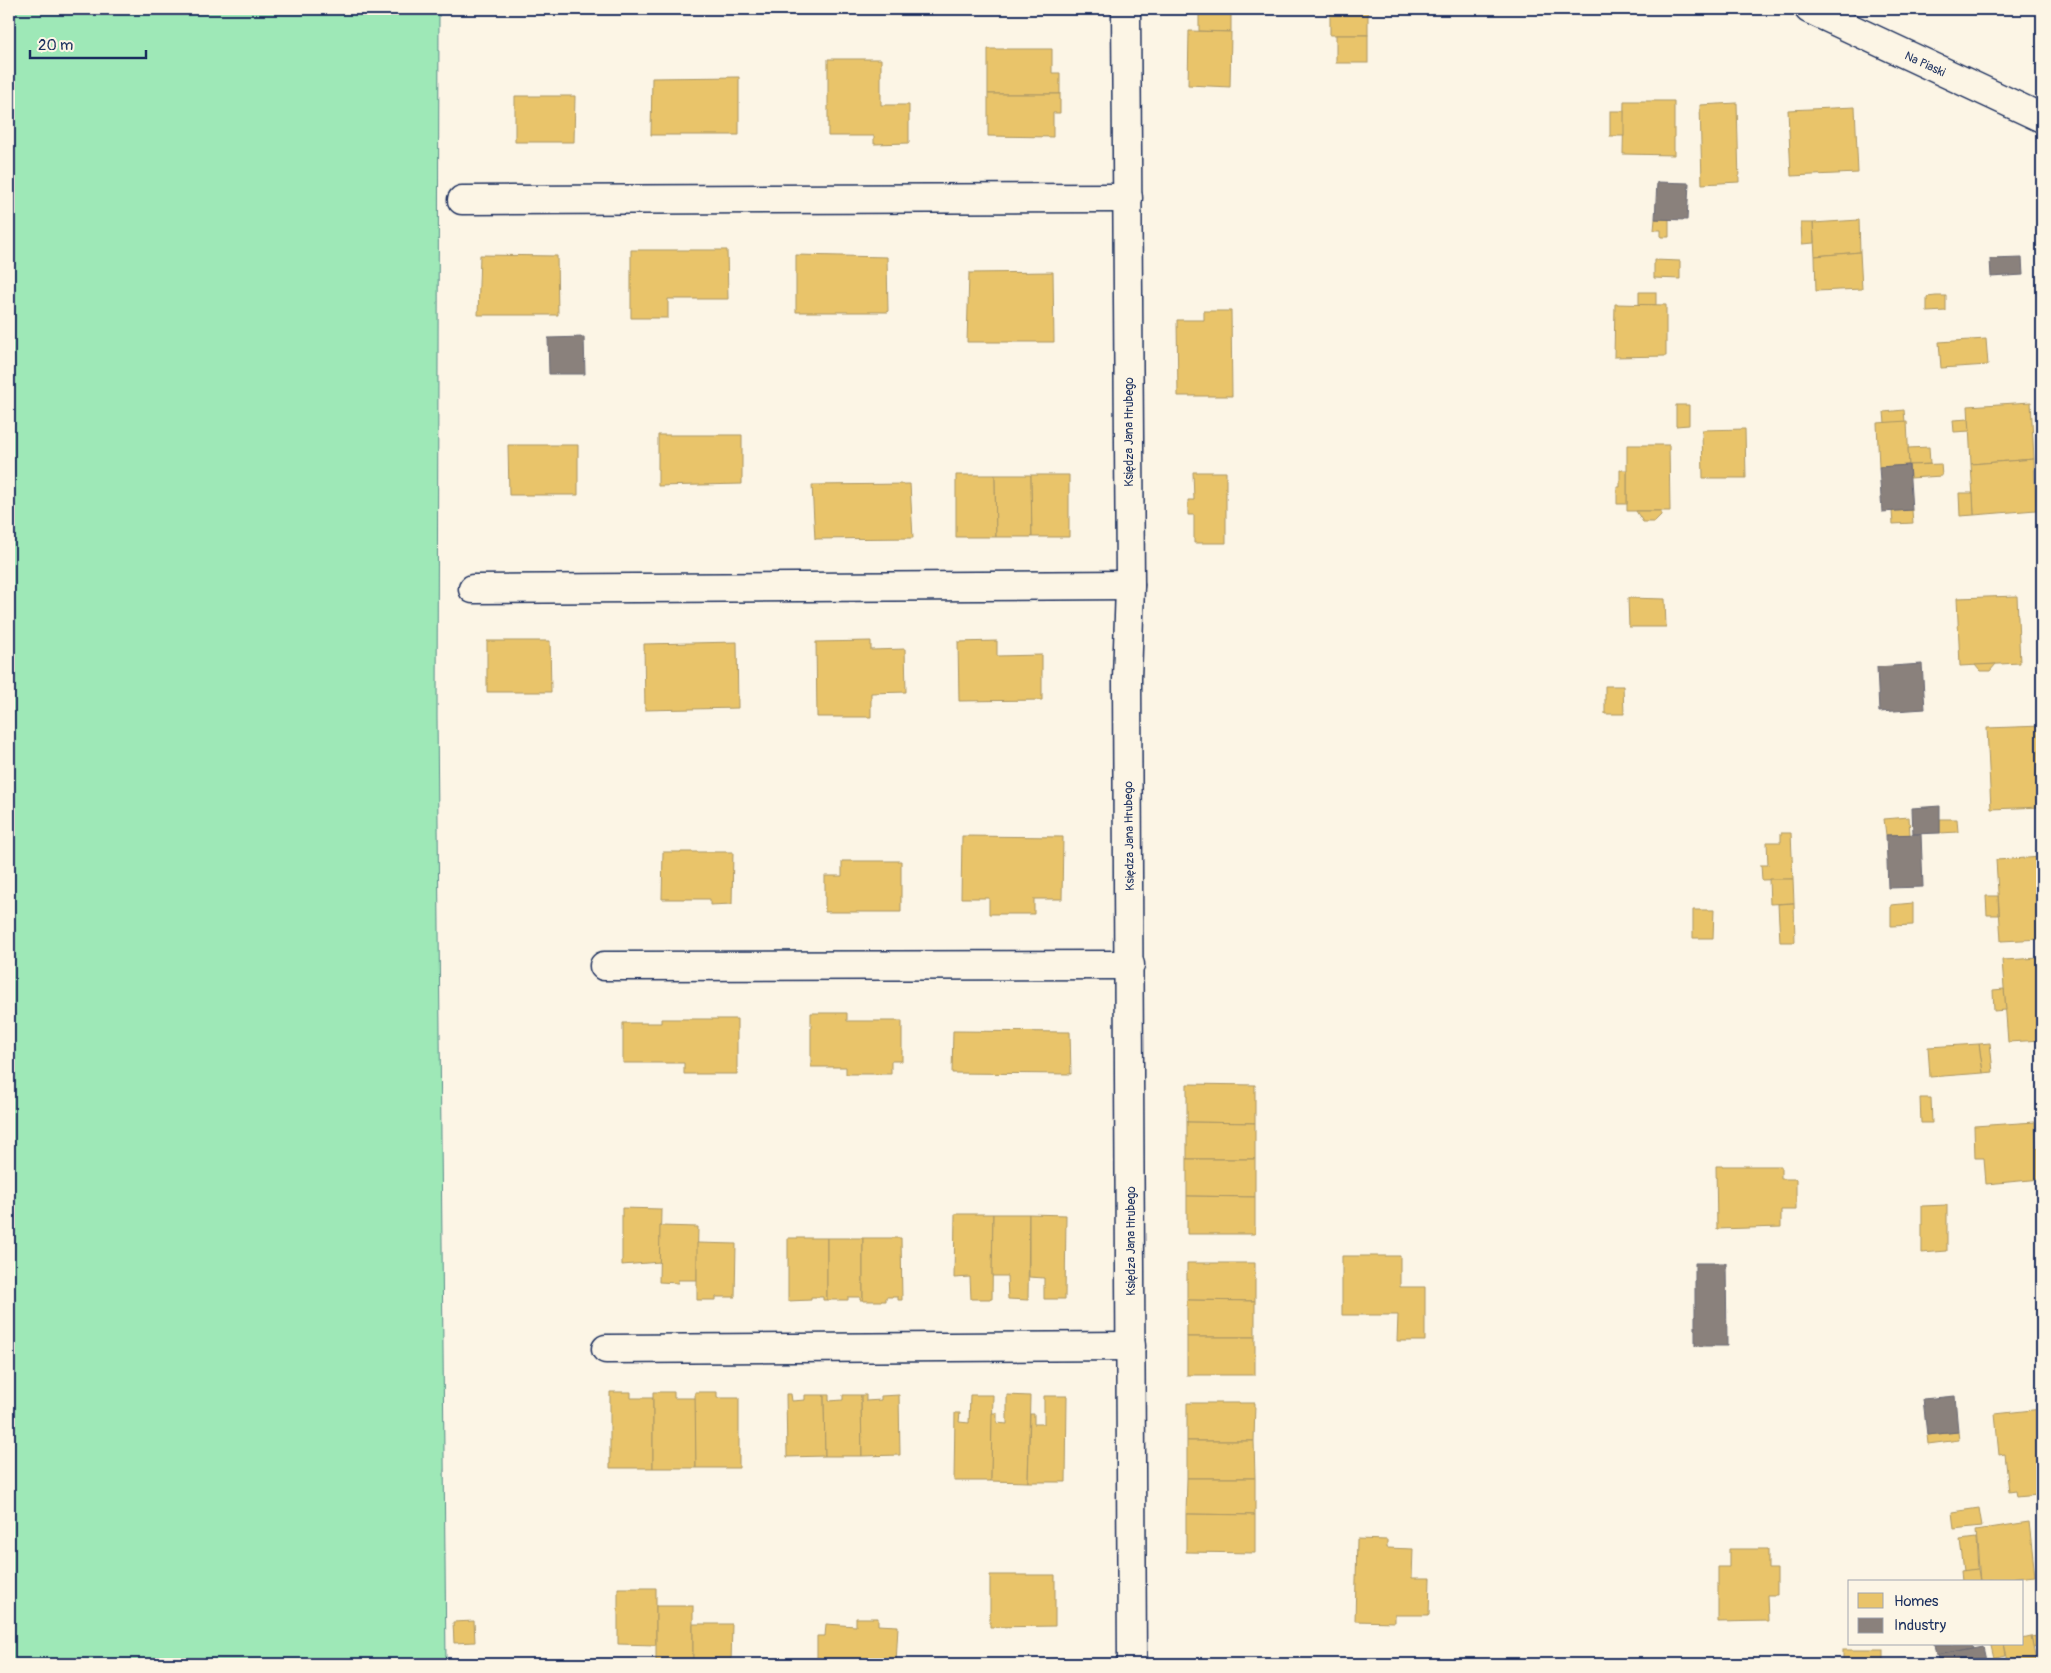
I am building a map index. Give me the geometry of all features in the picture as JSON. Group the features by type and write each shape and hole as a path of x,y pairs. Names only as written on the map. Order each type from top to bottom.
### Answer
{"street":[{"name":"Księdza Jana Hrubego","path":"1126,9 1130,585 1127,679 1130,965 1132,1664"},
{"name":"Na Piaski","path":"1809,9 2042,118"},
{"path":"462,200 1128,198"},
{"path":"473,588 1130,585"},
{"path":"604,966 1130,965"},
{"path":"606,1349 1131,1346"}],"green space":[{"path":"9,9 439,9 437,716 446,1664 9,1664"}],"building: Homes":[{"path":"1213,9 1231,9 1231,32 1199,31 1199,13 1213,14"},
{"path":"1330,9 1368,9 1368,35 1330,35"},
{"path":"1189,31 1231,32 1230,87 1188,85"},
{"path":"1336,35 1368,35 1368,63 1336,63"},
{"path":"988,49 1052,49 1052,73 1060,73 1060,94 988,94"},
{"path":"828,59 881,59 881,105 909,105 909,143 874,144 874,136 828,136"},
{"path":"739,77 739,135 651,135 652,78"},
{"path":"988,94 1060,94 1060,113 1053,113 1053,137 988,136"},
{"path":"515,96 575,96 574,142 515,142"},
{"path":"1624,101 1674,101 1674,155 1623,154"},
{"path":"1737,103 1739,182 1702,184 1700,105"},
{"path":"1855,107 1858,173 1791,176 1788,110"},
{"path":"1610,111 1624,111 1624,136 1610,136"},
{"path":"1655,219 1669,219 1669,237 1661,237 1661,230 1654,230"},
{"path":"1859,220 1860,252 1815,256 1813,223"},
{"path":"1801,223 1813,223 1814,243 1802,244"},
{"path":"631,250 727,250 728,299 668,299 668,318 631,318"},
{"path":"1860,252 1862,289 1816,291 1815,256"},
{"path":"480,255 557,256 558,315 478,315"},
{"path":"796,255 887,257 888,312 796,312"},
{"path":"1654,260 1680,261 1680,279 1654,278"},
{"path":"1053,272 1054,342 967,342 969,273"},
{"path":"1639,292 1656,292 1656,305 1639,305"},
{"path":"1946,296 1946,311 1927,312 1927,297"},
{"path":"1615,304 1666,305 1666,356 1614,357"},
{"path":"1204,311 1231,311 1232,396 1178,396 1177,320 1204,320"},
{"path":"1986,339 1988,365 1941,368 1939,342"},
{"path":"2031,402 2034,459 1971,464 1968,406"},
{"path":"1676,405 1689,405 1689,425 1676,426"},
{"path":"1904,410 1905,422 1885,423 1884,412"},
{"path":"1969,419 1970,431 1954,432 1953,420"},
{"path":"1907,421 1909,465 1879,467 1877,423"},
{"path":"1745,429 1746,478 1703,478 1702,430"},
{"path":"658,435 742,435 742,484 658,486"},
{"path":"508,445 578,445 578,495 509,495"},
{"path":"1627,445 1669,445 1670,511 1627,511"},
{"path":"1929,447 1930,464 1909,465 1908,448"},
{"path":"2034,459 2036,510 1974,515 1971,464"},
{"path":"1941,464 1942,476 1910,478 1909,465"},
{"path":"1620,470 1627,470 1627,504 1617,504"},
{"path":"1193,472 1226,472 1226,543 1194,543 1194,515 1188,515 1188,500 1194,500"},
{"path":"956,475 995,475 996,537 956,537"},
{"path":"995,475 1031,475 1032,537 996,537"},
{"path":"1031,475 1069,475 1069,537 1032,537"},
{"path":"910,484 913,538 815,539 812,485"},
{"path":"1959,493 1973,493 1974,515 1960,516"},
{"path":"1912,510 1913,523 1893,524 1892,511"},
{"path":"1636,511 1661,511 1661,515 1654,522 1643,522"},
{"path":"2017,596 2020,663 1960,666 1957,598"},
{"path":"1628,598 1665,599 1666,627 1629,627"},
{"path":"487,641 550,641 551,692 487,692"},
{"path":"871,641 871,650 905,649 906,692 871,693 871,717 817,717 816,642"},
{"path":"997,641 997,656 1042,655 1042,700 959,701 958,642"},
{"path":"737,642 738,708 645,710 644,644"},
{"path":"1996,664 1990,671 1980,671 1975,665"},
{"path":"1605,686 1623,686 1624,714 1605,714"},
{"path":"2042,726 2042,807 1991,809 1987,728"},
{"path":"1909,817 1910,835 1886,835 1884,819"},
{"path":"1940,819 1957,819 1958,832 1940,833"},
{"path":"1781,833 1791,833 1793,879 1762,880 1761,865 1768,865 1767,842 1781,842"},
{"path":"962,836 1063,837 1062,899 1034,899 1034,914 989,914 989,898 961,898"},
{"path":"663,852 733,852 732,904 710,905 710,899 662,899"},
{"path":"2042,857 2042,939 2001,941 1996,860"},
{"path":"842,861 901,861 901,912 825,912 825,876 842,876"},
{"path":"1769,879 1793,879 1794,903 1770,904"},
{"path":"1986,896 1998,896 1999,915 1987,915"},
{"path":"1794,903 1795,942 1780,942 1778,904"},
{"path":"1913,903 1913,925 1891,926 1891,905"},
{"path":"1693,910 1714,910 1713,938 1693,938"},
{"path":"2042,958 2042,1040 2008,1042 2002,960"},
{"path":"2004,989 2006,1010 1994,1011 1993,990"},
{"path":"811,1013 847,1013 847,1021 902,1021 902,1061 891,1061 891,1074 846,1074 846,1067 811,1067"},
{"path":"661,1019 737,1019 737,1074 684,1074 684,1063 623,1063 623,1023 661,1023"},
{"path":"953,1031 1070,1032 1071,1074 952,1073"},
{"path":"1990,1043 1993,1072 1983,1073 1979,1044"},
{"path":"1979,1044 1983,1073 1930,1077 1928,1047"},
{"path":"1187,1084 1255,1085 1255,1123 1187,1122"},
{"path":"1920,1098 1931,1098 1932,1123 1921,1123"},
{"path":"1187,1122 1255,1123 1255,1159 1187,1159"},
{"path":"2035,1122 2036,1148 2042,1147 2042,1179 1986,1184 1984,1158 1975,1158 1974,1126"},
{"path":"1187,1159 1255,1159 1255,1197 1187,1196"},
{"path":"1716,1166 1781,1166 1781,1179 1796,1179 1796,1210 1781,1210 1781,1227 1717,1229"},
{"path":"1187,1196 1255,1197 1255,1234 1187,1234"},
{"path":"1947,1205 1947,1251 1922,1253 1922,1206"},
{"path":"622,1208 661,1209 660,1262 622,1265"},
{"path":"955,1214 993,1214 992,1299 971,1299 970,1277 954,1278"},
{"path":"993,1214 1029,1214 1028,1300 1008,1299 1007,1276 992,1276"},
{"path":"1029,1214 1066,1215 1065,1299 1044,1299 1044,1278 1029,1277"},
{"path":"660,1226 698,1227 697,1280 678,1280 678,1283 659,1282"},
{"path":"788,1238 827,1238 827,1300 823,1300 823,1297 811,1297 811,1300 788,1301"},
{"path":"827,1238 863,1238 863,1300 860,1300 860,1297 848,1297 848,1300 827,1300"},
{"path":"863,1238 901,1238 902,1300 898,1300 898,1297 886,1297 886,1301 863,1301"},
{"path":"697,1243 736,1244 735,1297 697,1300"},
{"path":"1342,1256 1400,1256 1400,1287 1425,1287 1425,1341 1397,1341 1398,1315 1342,1315"},
{"path":"1187,1263 1255,1263 1255,1301 1187,1300"},
{"path":"1187,1300 1255,1301 1255,1337 1187,1337"},
{"path":"1187,1337 1255,1337 1255,1375 1187,1375"},
{"path":"610,1392 631,1392 631,1398 653,1398 653,1468 610,1468"},
{"path":"653,1392 674,1392 674,1398 696,1398 696,1468 653,1468"},
{"path":"695,1392 717,1392 717,1398 739,1398 739,1468 696,1468"},
{"path":"786,1394 791,1394 792,1401 805,1400 805,1395 824,1395 825,1456 787,1457"},
{"path":"824,1395 829,1395 829,1401 843,1400 843,1395 861,1395 862,1456 825,1456"},
{"path":"861,1395 866,1395 866,1401 881,1400 881,1396 899,1395 900,1455 862,1456"},
{"path":"970,1395 993,1395 991,1481 954,1481 955,1413 960,1413 959,1422 969,1423"},
{"path":"1007,1395 1030,1396 1028,1482 991,1481 992,1413 997,1413 997,1423 1007,1424"},
{"path":"1044,1396 1067,1396 1066,1482 1028,1482 1030,1414 1034,1414 1034,1424 1044,1424"},
{"path":"1187,1403 1255,1403 1254,1441 1187,1441"},
{"path":"2042,1409 2042,1489 2038,1490 2038,1495 2017,1497 2016,1491 2009,1492 2005,1454 1999,1455 1995,1414"},
{"path":"1958,1432 1959,1440 1928,1444 1927,1435"},
{"path":"1187,1441 1254,1441 1255,1478 1187,1478"},
{"path":"1187,1478 1255,1478 1255,1515 1186,1514"},
{"path":"1979,1508 1982,1526 1954,1529 1952,1512"},
{"path":"1186,1514 1255,1515 1255,1553 1186,1552"},
{"path":"2029,1522 2035,1576 1980,1580 1976,1530"},
{"path":"1976,1538 1978,1569 1964,1571 1960,1540"},
{"path":"1357,1539 1387,1540 1387,1548 1413,1549 1412,1578 1430,1578 1429,1615 1395,1615 1395,1622 1355,1621"},
{"path":"1729,1549 1768,1549 1768,1569 1777,1569 1777,1595 1767,1595 1768,1621 1718,1622 1718,1567 1729,1567"},
{"path":"1978,1569 1980,1580 1961,1580 1960,1571"},
{"path":"990,1575 1055,1575 1055,1626 990,1627"},
{"path":"618,1588 656,1588 656,1645 618,1644"},
{"path":"656,1606 693,1606 693,1662 656,1662"},
{"path":"856,1618 878,1618 878,1625 898,1626 896,1664 824,1664 825,1659 817,1658 817,1636 825,1636 826,1624 856,1626"},
{"path":"474,1621 475,1642 454,1643 453,1622"},
{"path":"693,1624 732,1624 731,1664 693,1664"},
{"path":"2042,1635 2042,1646 2033,1648 2031,1637"},
{"path":"2031,1637 2036,1661 2009,1664 2004,1646 2024,1646 2024,1639"},
{"path":"1990,1646 2004,1646 2006,1655 1993,1658"},
{"path":"1843,1650 1884,1650 1884,1664 1843,1664"}],"building: Industry":[{"path":"1657,182 1689,183 1687,220 1655,219"},
{"path":"2022,258 2023,275 1991,277 1990,259"},
{"path":"584,337 585,374 549,374 548,338"},
{"path":"1909,465 1912,510 1882,512 1879,467"},
{"path":"1922,664 1925,709 1879,712 1877,667"},
{"path":"1940,806 1940,833 1913,834 1912,808"},
{"path":"1921,834 1923,887 1888,888 1886,835"},
{"path":"1695,1263 1726,1263 1727,1346 1695,1346"},
{"path":"1955,1396 1958,1432 1927,1435 1923,1399"},
{"path":"1934,1646 1972,1646 1973,1648 1936,1655"},
{"path":"1982,1646 1986,1664 1939,1664 1937,1655"}]}
